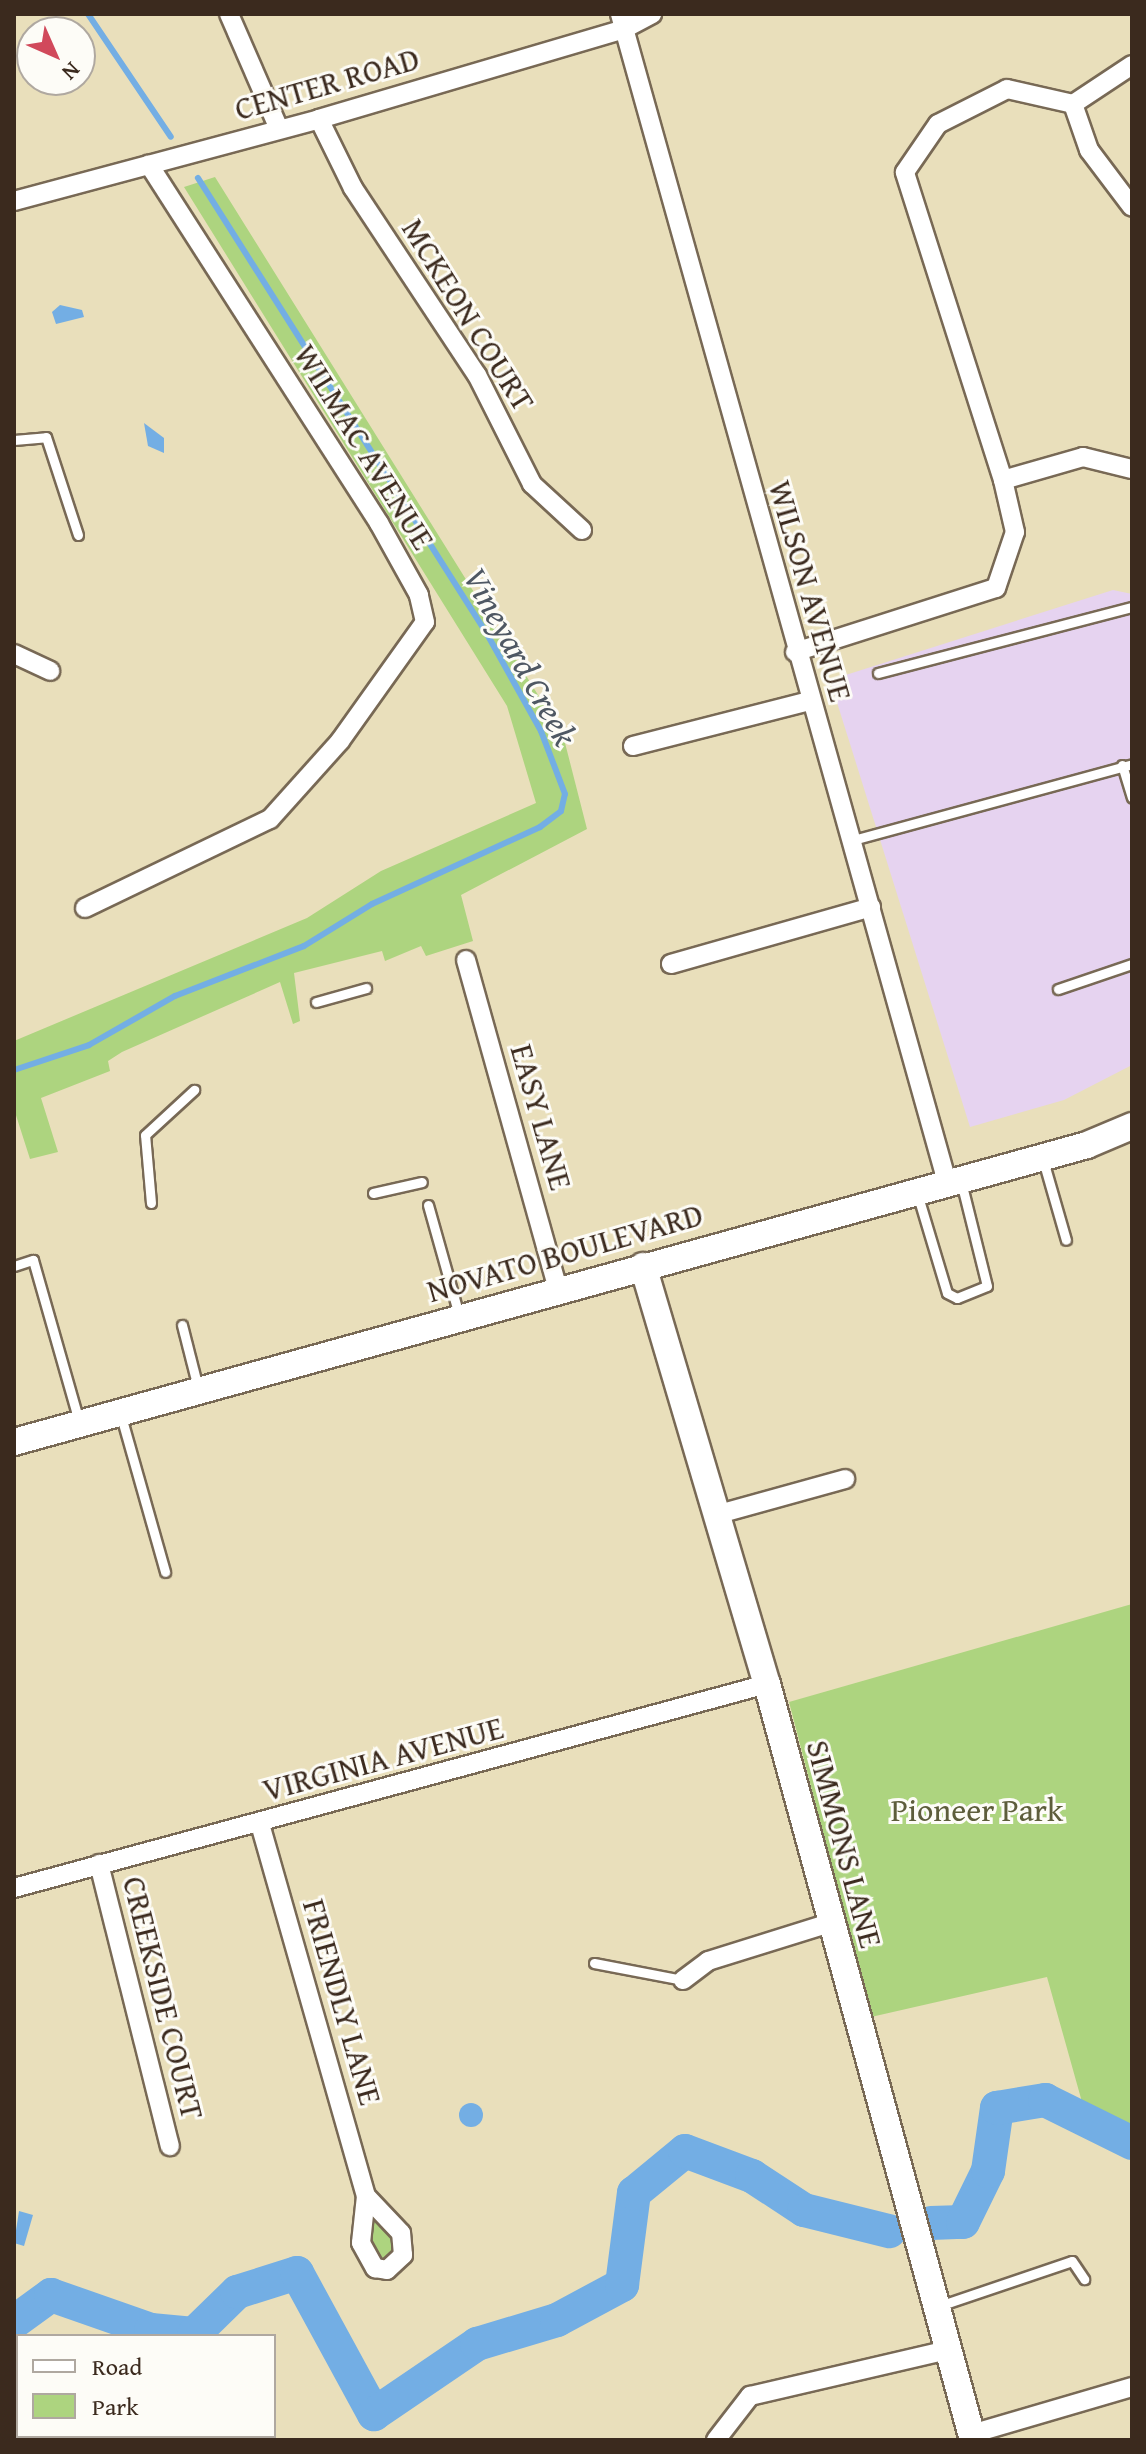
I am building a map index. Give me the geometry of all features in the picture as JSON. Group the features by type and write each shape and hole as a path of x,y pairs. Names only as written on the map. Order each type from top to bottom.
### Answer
{"street":[{"path":"229,14 279,129"},
{"name":"CENTER ROAD","path":"14,201 319,119 652,14"},
{"name":"WILSON AVENUE","path":"622,22 809,701 954,1180"},
{"path":"795,652 979,599 996,588 1015,532 1003,480 905,172 938,124 1007,89 1073,104 1132,65"},
{"path":"1073,104 1089,150 1132,207"},
{"name":"MCKEON COURT","path":"319,119 353,188 477,375 532,484 582,530"},
{"name":"WILMAC AVENUE","path":"85,908 270,819 340,741 425,622 419,595 379,523 149,165"},
{"path":"1003,480 1083,457 1132,469"},
{"path":"14,654 50,671"},
{"path":"633,746 809,701"},
{"path":"671,964 871,907"},
{"name":"EASY LANE","path":"466,960 558,1290"},
{"name":"NOVATO BOULEVARD","path":"14,1442 1042,1157 1132,1126"},
{"name":"SIMMONS LANE","path":"643,1266 767,1684 972,2437"},
{"path":"719,1514 845,1479"},
{"name":"VIRGINIA AVENUE","path":"14,1888 260,1824 767,1684"},
{"name":"FRIENDLY LANE","path":"260,1824 366,2196"},
{"name":"CREEKSIDE COURT","path":"99,1864 170,2146"},
{"path":"683,1980 708,1961 830,1923"},
{"path":"716,2440 750,2396 947,2350"},
{"path":"972,2437 1132,2387"}],"lane":[{"path":"14,440 46,437 78,535"},
{"path":"878,673 1132,607"},
{"path":"853,840 1127,765 1132,798"},
{"path":"1058,989 1132,964"},
{"path":"316,1002 366,988"},
{"path":"151,1203 145,1135 194,1090"},
{"path":"1042,1157 1066,1240"},
{"path":"916,1190 947,1293 957,1298 982,1291 988,1279 954,1180"},
{"path":"373,1193 422,1182"},
{"path":"428,1205 460,1318"},
{"path":"14,1266 33,1260 79,1424"},
{"path":"182,1325 198,1391"},
{"path":"120,1413 165,1572"},
{"path":"594,1963 683,1980"},
{"path":"935,2307 1072,2261 1084,2279"}],"shaded area":[{"path":"1113,590 1132,594 1132,1065 1064,1100 970,1127 830,680"}],"green space":[{"path":"215,177 563,735 587,829 461,895 473,941 426,956 421,946 385,961 382,951 294,973 300,1021 293,1024 280,982 122,1052 108,1061 110,1071 41,1098 58,1152 30,1159 14,1109 14,1041 307,918 381,871 536,803 507,706 184,187"},
{"name":"Pioneer Park","path":"1132,1604 1132,2156 1089,2127 1047,1977 871,2017 789,1702"},
{"path":"370,2208 396,2247 383,2262 368,2251"}],"water":[{"path":"60,305 82,310 84,317 56,324 52,312"},
{"path":"144,423 164,438 164,453 148,446"},
{"path":"471,2103 480,2106 483,2115 480,2124 471,2127 462,2124 459,2115 462,2106"},
{"path":"19,2211 33,2215 24,2246 14,2243"}],"waterway":[{"name":"Vineyard Creek","path":"88,14 171,137"},
{"name":"Vineyard Creek","path":"14,1070 89,1045 175,996 304,946 372,904 540,827 561,811 565,794 541,731 487,634 198,178"},
{"path":"931,2223 963,2222 988,2171 997,2108 1045,2100 1132,2143"},
{"path":"14,2322 51,2295 151,2330 194,2334 237,2292 297,2273 374,2414 477,2344 557,2320 622,2285 634,2193 685,2151 752,2176 804,2210 889,2231"}]}
